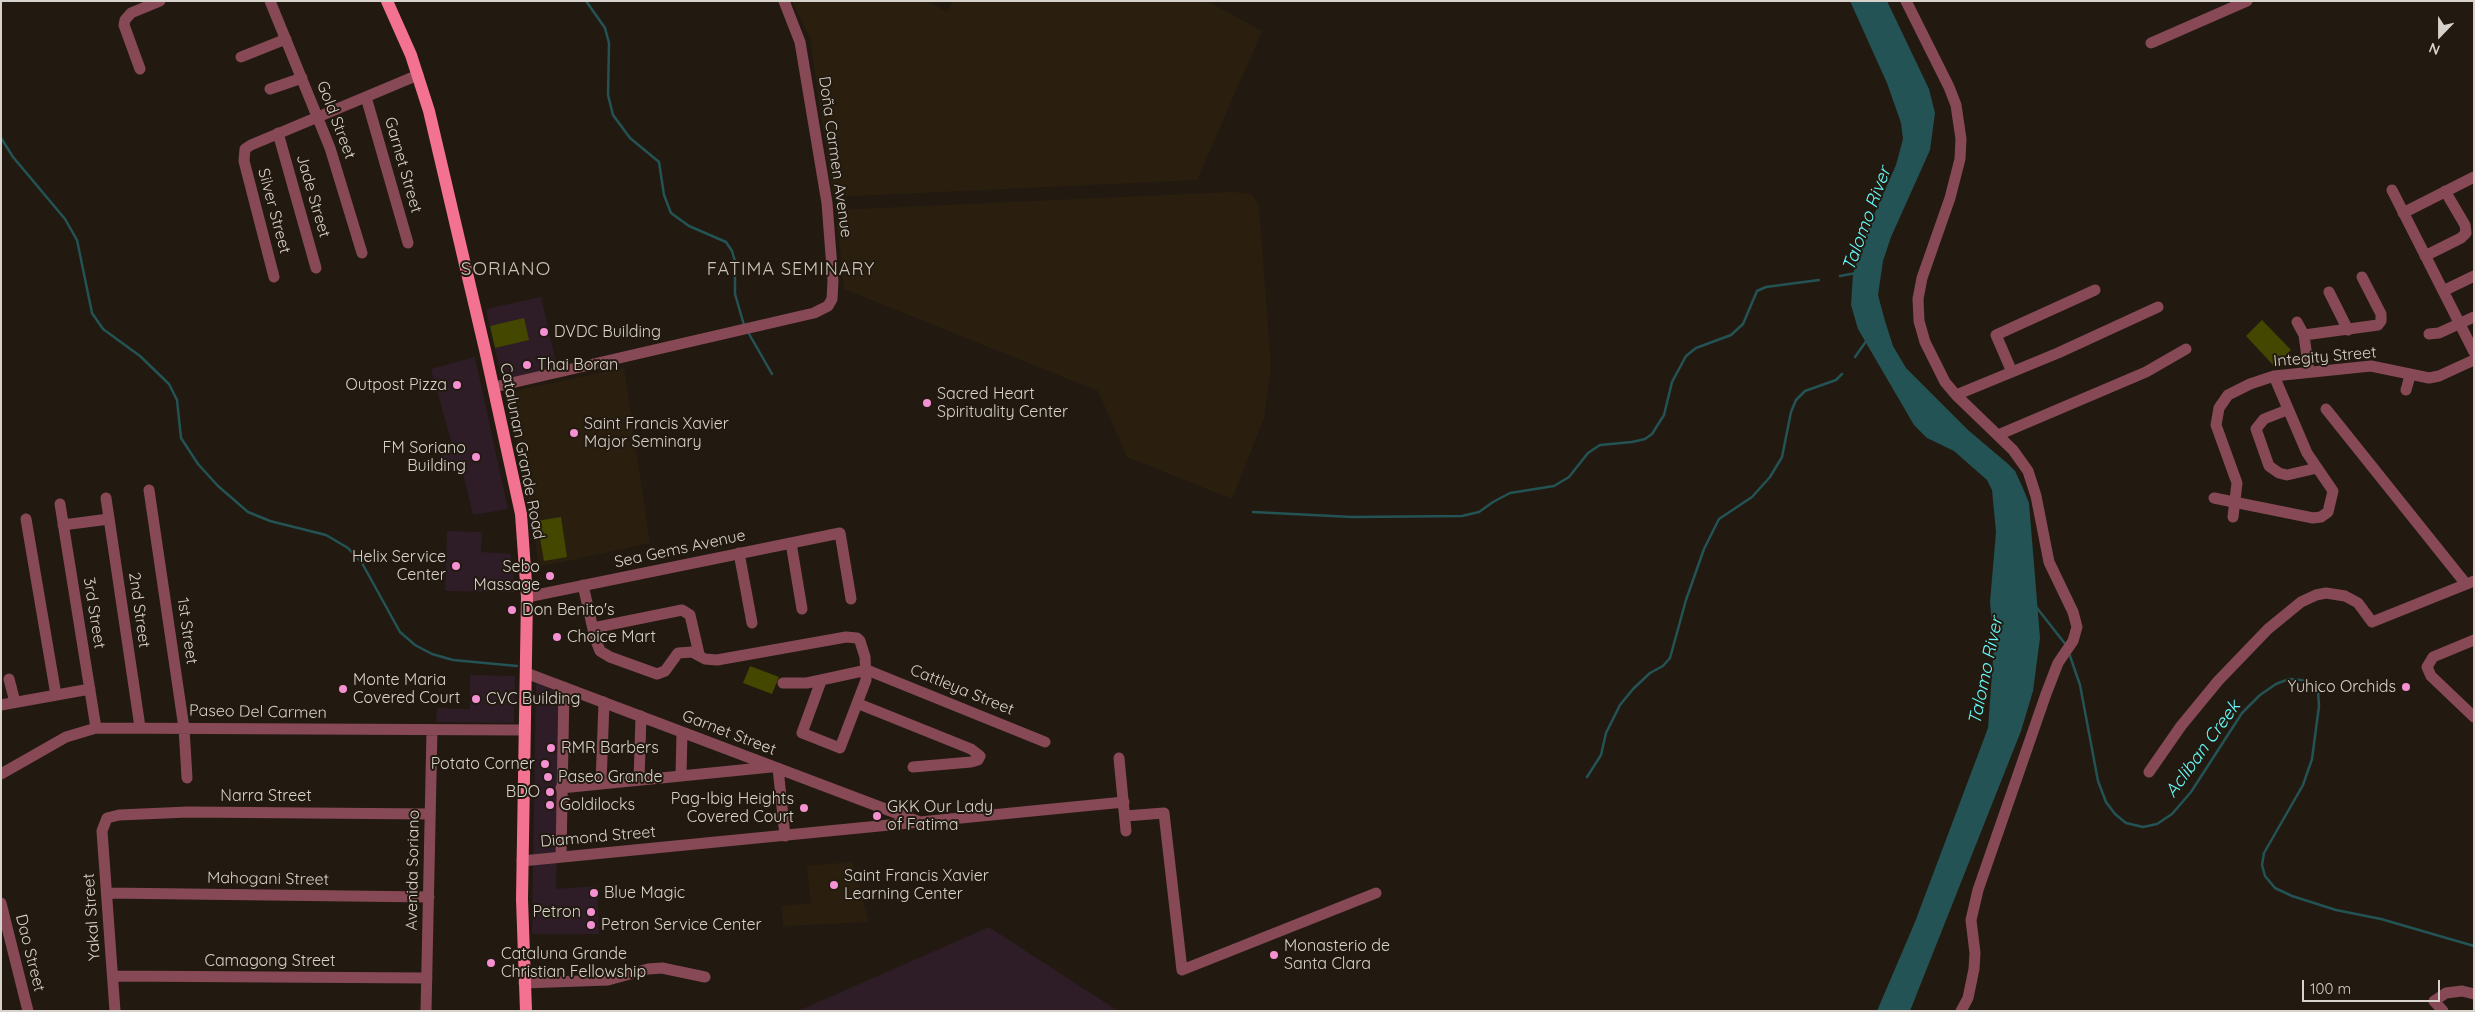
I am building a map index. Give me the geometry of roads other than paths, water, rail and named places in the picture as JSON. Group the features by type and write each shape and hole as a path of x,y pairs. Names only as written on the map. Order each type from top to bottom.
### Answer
{"main road":[{"name":"Catalunan Grande Road","path":"387,1 418,75 429,111 494,387 520,514 527,597 522,861 526,1011"}],"street":[{"path":"140,69 124,25 125,20 131,13 160,1"},
{"name":"Gold Street","path":"270,1 318,117 338,172 362,253"},
{"name":"Doña Carmen Avenue","path":"494,387 814,313 828,306 832,299 834,282 828,203 800,42 784,1"},
{"path":"1906,1 1948,87 1959,120 1961,139 1957,174 1930,252 1918,299 1919,321 1934,363 1956,396 1998,435 2023,462 2032,482 2049,562 2076,619 2077,627 2073,641 2058,664 1991,851 1973,908 1971,920 1975,953 1974,969 1968,998 1962,1011"},
{"path":"2151,44 2247,1"},
{"path":"241,57 286,39"},
{"path":"278,134 418,75"},
{"path":"270,88 302,78"},
{"name":"Garnet Street","path":"366,96 408,243"},
{"name":"Silver Street","path":"274,277 243,152 251,145 278,134"},
{"name":"Jade Street","path":"278,134 316,268"},
{"path":"2404,213 2474,177"},
{"path":"2392,190 2474,352"},
{"path":"2425,256 2461,238 2466,233 2465,225 2445,191"},
{"path":"2443,291 2474,276"},
{"path":"2304,335 2373,327 2381,321 2381,314 2362,277"},
{"path":"2012,372 1996,335 2095,290"},
{"path":"2329,292 2348,330"},
{"path":"1956,396 2158,308"},
{"path":"2430,334 2440,333 2474,317"},
{"path":"2297,322 2304,335 2309,372"},
{"path":"1998,435 2146,372 2186,349"},
{"name":"Integity Street","path":"2235,502 2236,477 2217,433 2217,413 2223,400 2228,395 2250,384 2274,376 2371,366 2389,368 2410,376 2429,378 2439,376 2474,360"},
{"path":"2214,498 2313,518 2320,517 2328,512 2334,491 2302,445 2274,376"},
{"path":"2406,390 2410,376"},
{"path":"2149,772 2181,726 2218,681 2268,629 2301,602 2316,595 2326,593 2345,596 2358,603 2372,622 2470,582 2326,409"},
{"path":"2287,410 2264,419 2256,429 2270,466 2279,473 2288,475 2317,468"},
{"name":"1st Street","path":"149,490 184,728 187,778"},
{"name":"2nd Street","path":"106,498 140,727"},
{"path":"2233,517 2235,502"},
{"name":"3rd Street","path":"60,504 96,728"},
{"path":"26,519 56,695"},
{"path":"63,525 109,519"},
{"name":"Sea Gems Avenue","path":"527,597 840,533 851,599"},
{"path":"791,543 802,610"},
{"path":"739,553 752,623"},
{"path":"583,585 598,646 605,655 657,674 665,670 678,653 699,654 705,659 717,660 853,637 860,641 867,670 865,686 840,748 802,733 822,681"},
{"path":"593,628 682,610 690,615 699,654"},
{"path":"2474,640 2433,657 2427,664 2428,672 2474,717"},
{"path":"782,683 800,684 822,681 867,670"},
{"name":"Cattleya Street","path":"867,670 1045,742"},
{"name":"Garnet Street","path":"526,673 920,823"},
{"path":"9,679 15,702"},
{"path":"561,857 564,687"},
{"path":"1,706 90,690"},
{"path":"601,784 604,702"},
{"path":"859,704 971,748 980,756 978,760 971,762 913,767"},
{"path":"639,780 640,716"},
{"name":"Paseo Del Carmen","path":"1,774 66,737 96,728 525,730"},
{"name":"Avenida Soriano","path":"426,1011 432,730"},
{"path":"681,776 682,732"},
{"path":"1119,758 1126,832"},
{"path":"561,788 776,768 785,836"},
{"name":"Diamond Street","path":"522,861 1124,802"},
{"name":"Narra Street","path":"105,822 113,816 119,815 188,812 430,814"},
{"path":"1125,816 1164,813 1182,970 1376,893"},
{"name":"Yakal Street","path":"105,822 102,831 116,1011"},
{"name":"Mahogani Street","path":"107,893 429,897"},
{"name":"Dao Street","path":"1,904 28,1011"},
{"path":"524,982 608,980 648,969 662,968 705,977"},
{"name":"Camagong Street","path":"113,976 427,978"},
{"path":"2443,1011 2434,1001 2446,993 2453,991 2474,994"}],"water":[{"path":"1850,1 1887,1 1929,89 1935,113 1930,150 1891,237 1883,261 1878,295 1885,321 1893,346 1906,368 1968,430 2015,471 2029,503 2040,638 2033,691 2021,731 1910,1011 1877,1011 1915,922 1988,728 1994,646 1990,602 1996,532 1992,490 1987,480 1954,451 1927,438 1914,425 1858,329 1851,305 1853,274 1869,226 1896,165 1903,139 1901,123 1887,83"}],"waterway":[{"path":"586,1 605,28 609,43 608,95 613,115 630,138 659,162 664,195 671,213 689,226 726,242 732,251 735,261 735,294 744,325"},
{"path":"1,138 13,157 65,219 77,240 92,313 103,329 140,356 169,384 177,400 181,438 198,464 218,486 248,512 270,521 326,535 348,548 362,563 400,632 415,645 432,654 453,660 517,666"},
{"name":"Talomo River","path":"1840,276 1856,273"},
{"path":"1253,512 1352,517 1462,516 1479,512 1510,493 1554,486 1569,477 1588,453 1600,445 1632,442 1645,439 1652,434 1664,415 1672,382 1686,356 1696,348 1731,335 1743,324 1757,291 1766,287 1819,280"},
{"path":"748,332 772,374"},
{"path":"1855,357 1867,340"},
{"path":"1587,777 1601,755 1606,733 1620,705 1650,673 1663,666 1670,658 1686,600 1704,549 1719,519 1752,497 1770,477 1782,457 1791,412 1796,400 1805,391 1836,380 1842,374"},
{"name":"Acliban Creek","path":"2037,608 2066,645"},
{"name":"Acliban Creek","path":"2069,653 2080,685 2098,781 2106,802 2115,814 2126,823 2143,827 2157,824 2172,814 2191,792 2242,713 2260,695 2276,684 2289,679 2310,683 2318,691 2319,706 2312,759 2303,785 2264,853 2262,865 2265,876 2275,888 2292,896 2336,910 2381,919 2474,946"}],"place":[{"name":"DVDC Building","path":"544,332"},
{"name":"Thai Boran","path":"527,365"},
{"name":"Outpost Pizza","path":"457,385"},
{"name":"Sacred Heart Spirituality Center","path":"927,403"},
{"name":"Saint Francis Xavier Major Seminary","path":"574,433"},
{"name":"FM Soriano Building","path":"476,457"},
{"name":"Helix Service Center","path":"456,566"},
{"name":"Sebo Massage","path":"550,576"},
{"name":"Don Benito's","path":"512,610"},
{"name":"Choice Mart","path":"557,637"},
{"name":"Yuhico Orchids","path":"2406,687"},
{"name":"Monte Maria Covered Court","path":"343,689"},
{"name":"CVC Building","path":"476,699"},
{"name":"RMR Barbers","path":"551,748"},
{"name":"Potato Corner","path":"545,764"},
{"name":"Paseo Grande","path":"548,777"},
{"name":"BDO","path":"550,792"},
{"name":"Goldilocks","path":"550,805"},
{"name":"Pag-Ibig Heights Covered Court","path":"804,808"},
{"name":"GKK Our Lady of Fatima","path":"877,816"},
{"name":"Saint Francis Xavier Learning Center","path":"834,885"},
{"name":"Blue Magic","path":"594,893"},
{"name":"Petron","path":"591,912"},
{"name":"Petron Service Center","path":"591,925"},
{"name":"Monasterio de Santa Clara","path":"1274,955"},
{"name":"Cataluna Grande Christian Fellowship","path":"491,963"}],"district":[{"name":"SORIANO","path":"506,269"},
{"name":"FATIMA SEMINARY","path":"791,270"}]}
